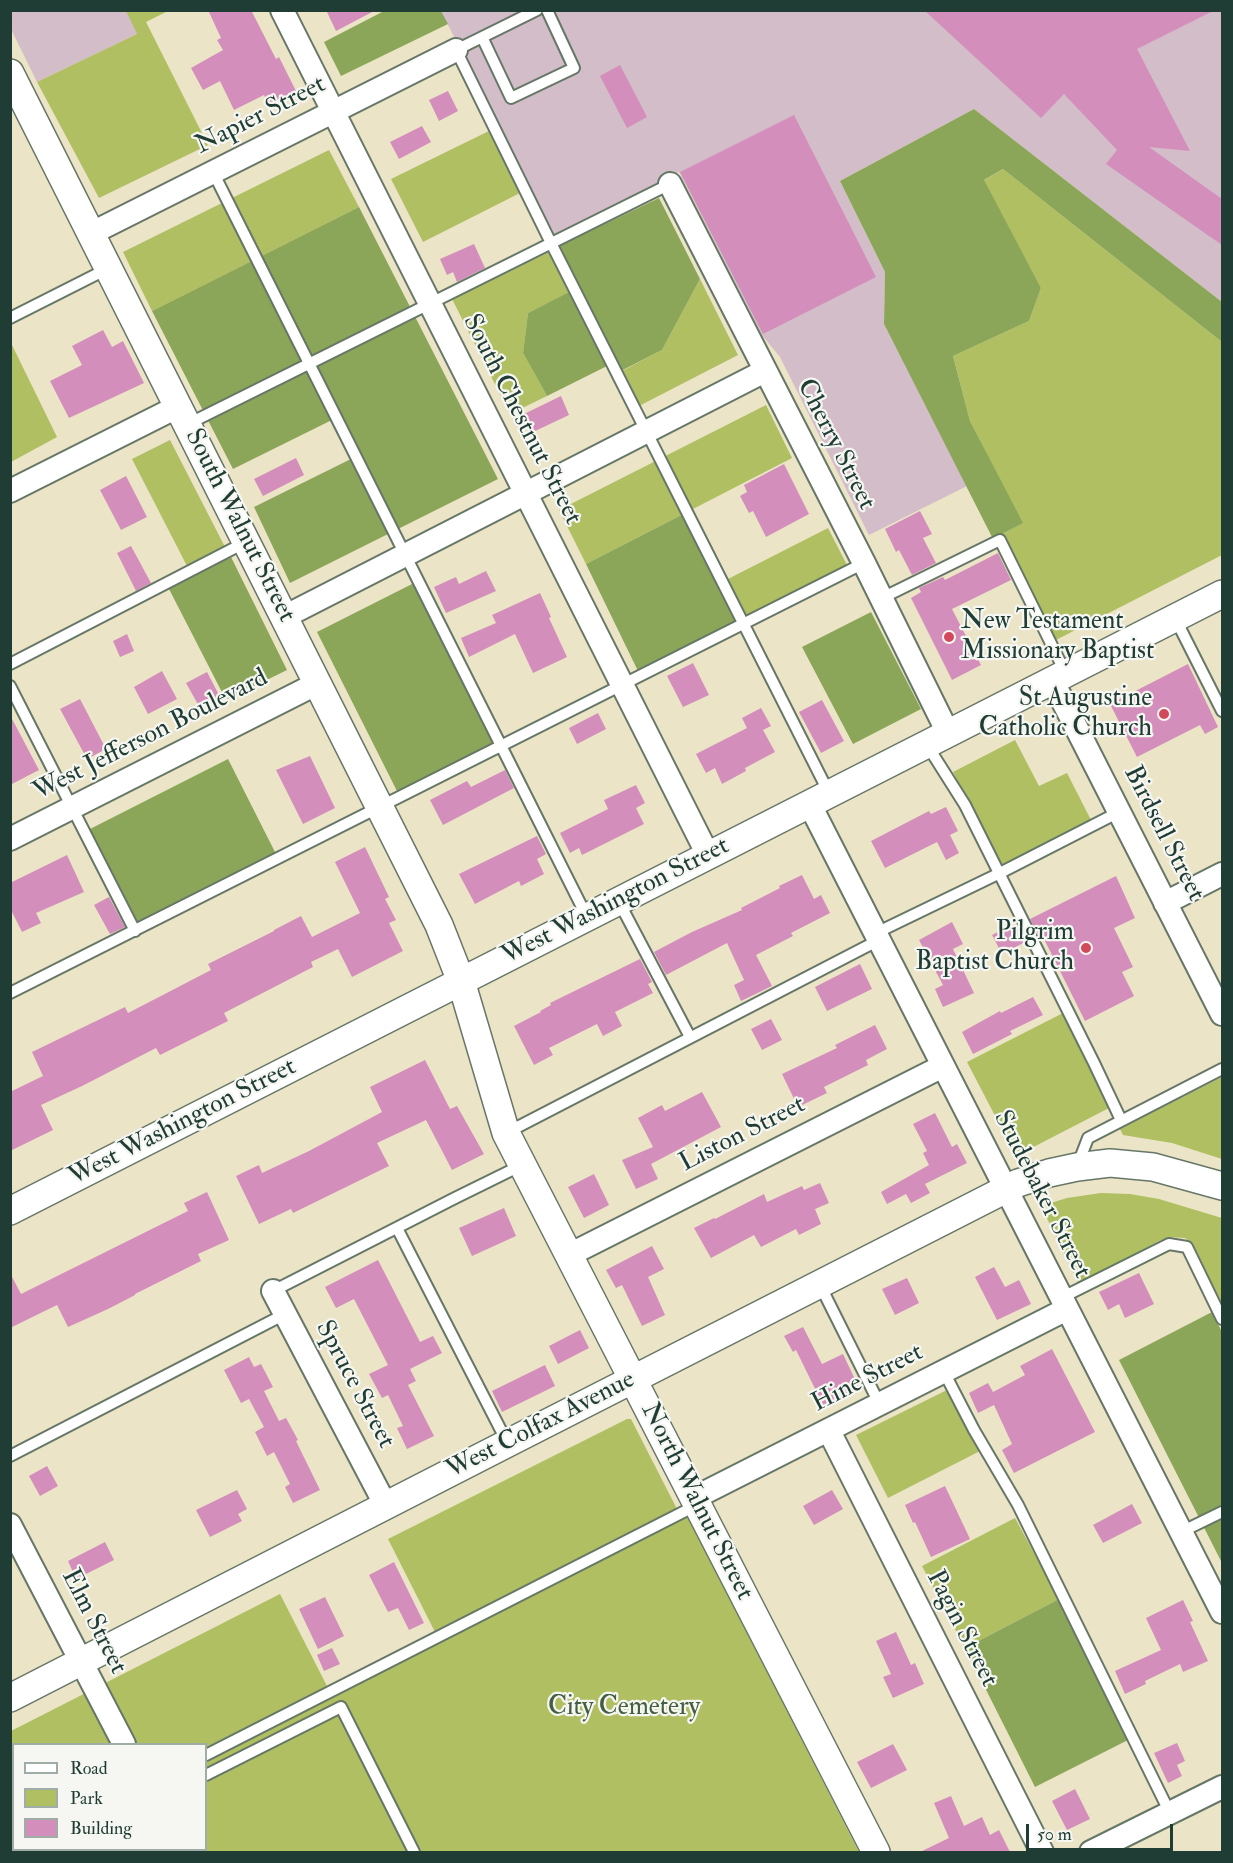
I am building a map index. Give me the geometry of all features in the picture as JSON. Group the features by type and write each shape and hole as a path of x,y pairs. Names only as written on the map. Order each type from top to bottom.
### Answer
{"street":[{"name":"South Chestnut Street","path":"282,10 708,855"},
{"name":"Napier Street","path":"92,233 456,50"},
{"name":"South Walnut Street","path":"10,73 19,110 92,233 380,806 439,926 461,981"},
{"name":"Cherry Street","path":"670,184 882,598 937,739"},
{"path":"284,618 765,371"},
{"path":"10,491 183,415"},
{"name":"West Washington Street","path":"10,1211 1222,594"},
{"name":"Birdsell Street","path":"1059,677 1119,812 1222,1014"},
{"name":"West Jefferson Boulevard","path":"10,839 318,683"},
{"name":"Studebaker Street","path":"819,798 878,937 1222,1612"},
{"path":"1166,903 1222,874"},
{"name":"North Walnut Street","path":"461,981 506,1133 876,1852"},
{"name":"Liston Street","path":"569,1255 943,1066"},
{"name":"West Colfax Avenue","path":"10,1698 1006,1189 1048,1173 1110,1163 1153,1167 1222,1186"},
{"name":"Spruce Street","path":"273,1291 386,1506"},
{"name":"Hine Street","path":"696,1501 944,1372 1064,1303"},
{"name":"Pagin Street","path":"829,1431 1042,1852"},
{"name":"Elm Street","path":"10,1525 123,1743"},
{"path":"1091,1852 1222,1787"}],"lane":[{"path":"537,10 456,50 744,624 819,798"},
{"path":"482,37 511,98 574,68 547,10"},
{"path":"213,172 587,917"},
{"path":"183,415 309,365 670,184"},
{"path":"10,318 109,268"},
{"path":"882,598 1000,540 1059,677"},
{"path":"10,664 247,542"},
{"path":"10,993 864,563"},
{"path":"1175,618 1222,711"},
{"path":"10,686 135,931"},
{"path":"937,739 966,805 1121,1120"},
{"path":"506,1133 1119,812"},
{"path":"618,901 690,1037"},
{"path":"1077,1167 1088,1138 1222,1069"},
{"path":"273,1291 523,1165"},
{"path":"398,1227 508,1443"},
{"path":"1064,1303 1169,1244 1187,1246 1222,1319"},
{"path":"819,1284 880,1405"},
{"path":"10,1456 285,1314"},
{"path":"944,1372 974,1430 1018,1505 1170,1813"},
{"path":"207,1754 696,1501"},
{"path":"1181,1533 1222,1512"},
{"path":"207,1774 341,1707 414,1852"}],"shaded area":[{"path":"126,10 137,34 37,82 11,29 11,11"},
{"path":"441,11 1222,11 1222,302 974,109 840,181 885,272 884,324 967,486 869,535 780,357 762,335 679,172 554,234"}],"green space":[{"path":"386,10 441,11 448,24 341,76 324,42"},
{"path":"126,11 168,11 146,22 208,145 99,198 37,82 137,34"},
{"path":"974,109 1222,302 1222,342 1003,169 984,180 1041,288 1029,321 953,356 970,421 1023,523 993,539 884,324 885,272 840,181"},
{"path":"491,130 522,192 423,242 391,179"},
{"path":"329,150 359,207 152,311 123,252"},
{"path":"1003,169 1222,342 1222,555 1056,640 1003,534 1022,523 970,421 953,356 1029,321 1041,288 983,181"},
{"path":"659,198 700,279 662,350 613,375 607,366 547,396 523,353 528,313 579,287 559,246"},
{"path":"359,207 498,479 290,583 254,507 361,454 342,415 233,469 152,311"},
{"path":"551,251 570,292 528,313 523,353 547,396 510,414 452,299"},
{"path":"700,279 738,355 639,406 622,371 662,350"},
{"path":"11,343 57,437 10,462"},
{"path":"766,405 792,458 586,564 559,510"},
{"path":"170,440 225,547 187,566 132,459"},
{"path":"693,509 747,617 638,671 586,564"},
{"path":"828,528 847,565 747,617 728,579"},
{"path":"231,557 287,670 226,700 169,589"},
{"path":"414,583 494,744 398,793 317,632"},
{"path":"871,612 921,709 853,744 802,647"},
{"path":"1015,740 1039,786 1067,773 1091,820 1002,865 953,772"},
{"path":"228,759 276,854 139,924 90,829"},
{"path":"1063,1013 1109,1108 1016,1156 967,1062"},
{"path":"1222,1077 1222,1159 1172,1143 1123,1135 1120,1129"},
{"path":"1101,1193 1130,1194 1159,1199 1222,1218 1222,1302 1193,1244 1185,1238 1170,1237 1159,1241 1079,1284 1041,1206 1067,1198"},
{"path":"1212,1312 1222,1332 1222,1563 1119,1360"},
{"path":"947,1390 980,1451 888,1498 856,1435"},
{"path":"631,1419 678,1511 436,1634 388,1539"},
{"name":"City Cemetery","path":"687,1516 859,1852 11,1852 11,1731 280,1594 328,1688 207,1750 207,1743 12,1743 12,1851 207,1851 207,1756"},
{"path":"1015,1518 1059,1599 965,1648 922,1566"},
{"path":"1059,1599 1130,1739 1035,1787 965,1648"}],"building":[{"path":"208,10 251,10 276,59 279,57 296,91 269,105 264,95 234,110 220,81 203,90 191,68 223,50 217,40 221,38"},
{"path":"326,10 376,10 336,31"},
{"path":"924,10 1215,10 1137,49 1190,151 1149,147 1222,199 1222,245 1106,164 1117,150 1064,94 1041,118"},
{"path":"620,65 647,117 627,128 600,76"},
{"path":"448,91 458,111 439,121 429,100"},
{"path":"794,115 876,277 763,334 680,172"},
{"path":"422,126 431,142 399,159 390,142"},
{"path":"474,244 485,268 457,282 453,272 447,275 440,259"},
{"path":"103,330 112,347 123,341 144,383 69,418 50,381 82,365 72,346"},
{"path":"561,396 569,415 533,432 524,414"},
{"path":"296,458 304,475 263,496 254,479"},
{"path":"784,464 809,514 766,537 753,511 749,513 740,496 747,492 744,485"},
{"path":"126,476 147,517 121,530 100,490"},
{"path":"920,511 932,534 923,538 936,563 912,575 899,550 896,552 885,529"},
{"path":"131,546 151,583 136,591 117,553"},
{"name":"New Testament Missionary Baptist","path":"998,553 1011,580 952,609 981,665 952,680 911,598 921,592 919,588 943,577 945,580"},
{"path":"486,571 496,591 446,613 434,587 456,577 459,584"},
{"path":"540,593 567,657 533,673 515,634 469,657 461,638 496,623 492,615"},
{"path":"127,634 134,651 120,657 113,641"},
{"path":"693,663 709,695 683,707 667,676"},
{"name":"St Augustine Catholic Church","path":"1188,664 1218,727 1205,734 1200,725 1137,757 1110,704"},
{"path":"162,671 177,699 148,714 134,687"},
{"path":"207,672 220,697 200,708 186,683"},
{"path":"80,699 106,749 87,759 60,709"},
{"path":"822,700 844,741 821,753 799,712"},
{"path":"761,708 771,726 763,730 775,752 745,768 746,771 722,784 715,768 706,773 696,754 747,728 742,718"},
{"path":"598,713 606,729 577,744 569,728"},
{"path":"10,715 39,770 10,785"},
{"path":"310,756 335,808 303,824 276,770"},
{"path":"505,770 514,788 443,825 430,800 467,781 471,787"},
{"path":"636,785 645,803 636,808 644,824 582,855 579,848 570,853 560,833 608,809 604,800"},
{"path":"946,807 958,831 950,835 959,853 946,860 937,842 885,868 871,841 929,811 931,814"},
{"path":"537,836 546,854 537,859 544,874 521,886 519,881 475,904 459,874"},
{"path":"365,847 389,897 385,899 396,920 389,923 403,951 352,977 338,949 311,962 313,967 224,1013 228,1021 160,1055 156,1048 41,1105 53,1130 10,1151 10,1092 43,1076 32,1052 125,1007 128,1013 211,970 208,964 301,916 312,937 360,913 335,862"},
{"path":"67,855 84,892 36,913 41,923 22,932 10,908 10,883"},
{"path":"802,875 814,899 821,895 830,913 791,933 793,936 756,955 772,986 741,1001 734,985 744,980 727,943 666,975 654,952 742,910 741,908"},
{"name":"Pilgrim Baptist Church","path":"1116,876 1135,918 1114,928 1133,967 1122,972 1134,996 1085,1021 1041,933 1038,935 1030,919"},
{"path":"109,897 125,927 110,934 94,905"},
{"path":"952,922 963,944 953,949 974,993 943,1007 935,989 943,985 919,940"},
{"path":"1017,925 1025,942 1002,954 992,935"},
{"path":"640,959 652,982 648,984 653,993 615,1012 622,1026 603,1036 597,1024 549,1048 553,1055 534,1065 514,1026 541,1012 551,1005 550,1003"},
{"path":"860,964 872,989 827,1011 815,987"},
{"path":"1033,997 1043,1015 1010,1031 1012,1034 973,1054 962,1032 1000,1011 1001,1013"},
{"path":"771,1019 782,1040 762,1050 751,1029"},
{"path":"875,1025 887,1049 866,1060 868,1065 824,1087 827,1093 798,1107 782,1074 837,1048 835,1045"},
{"path":"425,1060 450,1109 457,1106 484,1154 452,1170 426,1120 377,1143 389,1166 293,1213 291,1209 259,1224 236,1176 259,1165 262,1173 382,1112 370,1087"},
{"path":"702,1092 721,1127 651,1164 658,1179 636,1189 622,1160 653,1147 638,1118 662,1105 665,1111"},
{"path":"935,1113 952,1147 957,1144 967,1163 925,1184 930,1193 911,1203 906,1194 887,1204 881,1192 929,1165 923,1153 927,1151 913,1124"},
{"path":"594,1174 609,1205 584,1218 568,1187"},
{"path":"820,1183 829,1203 815,1209 821,1224 799,1235 796,1229 761,1247 754,1235 711,1258 694,1228 764,1194 767,1202 802,1186 804,1190"},
{"path":"207,1192 229,1240 198,1254 201,1261 68,1327 57,1305 10,1328 10,1273 21,1294 188,1211 184,1203"},
{"path":"504,1208 516,1236 472,1256 459,1228"},
{"path":"652,1246 664,1269 648,1277 665,1315 642,1326 622,1285 616,1288 606,1270"},
{"path":"378,1260 420,1342 433,1336 442,1353 410,1369 416,1381 408,1385 434,1436 407,1449 397,1428 403,1426 388,1395 382,1398 369,1374 388,1365 354,1299 336,1308 325,1287"},
{"path":"994,1267 1005,1287 1019,1280 1031,1304 997,1320 975,1277"},
{"path":"1139,1273 1154,1304 1125,1318 1119,1304 1108,1310 1099,1292"},
{"path":"907,1278 919,1303 895,1315 882,1289"},
{"path":"803,1327 822,1364 843,1354 859,1388 823,1405 796,1350 793,1352 784,1336"},
{"path":"580,1330 589,1348 558,1364 549,1346"},
{"path":"1052,1349 1095,1432 1014,1473 1002,1450 1012,1444 994,1405 978,1413 969,1393 988,1383 993,1392 1025,1375 1020,1366"},
{"path":"249,1357 254,1367 261,1364 273,1387 264,1391 279,1421 286,1418 320,1490 293,1503 285,1487 290,1484 274,1452 267,1456 255,1432 264,1427 249,1399 241,1403 224,1370"},
{"path":"545,1365 555,1386 502,1412 492,1391"},
{"path":"47,1466 58,1486 40,1496 29,1476"},
{"path":"945,1486 970,1539 931,1557 905,1505"},
{"path":"237,1490 247,1509 238,1514 242,1521 210,1537 196,1510"},
{"path":"832,1490 843,1509 814,1525 803,1506"},
{"path":"1132,1504 1142,1523 1103,1543 1093,1525"},
{"path":"105,1542 114,1560 76,1579 68,1561"},
{"path":"394,1562 424,1623 409,1630 398,1608 388,1612 369,1575"},
{"path":"325,1597 344,1636 318,1649 299,1609"},
{"path":"1183,1600 1193,1621 1190,1622 1208,1661 1183,1672 1180,1664 1145,1681 1146,1684 1125,1694 1115,1671 1161,1650 1146,1618"},
{"path":"896,1632 911,1665 915,1663 924,1684 893,1698 883,1677 891,1674 876,1641"},
{"path":"332,1648 340,1664 324,1671 317,1655"},
{"path":"1177,1743 1185,1761 1177,1765 1182,1776 1168,1783 1154,1753"},
{"path":"893,1744 907,1770 871,1788 857,1762"},
{"path":"1075,1789 1090,1819 1067,1830 1052,1801"},
{"path":"951,1796 964,1826 982,1817 990,1835 999,1830 1010,1852 920,1852 949,1838 934,1803"}],"place":[{"name":"New Testament Missionary Baptist","path":"949,637"},
{"name":"St Augustine Catholic Church","path":"1164,714"},
{"name":"Pilgrim Baptist Church","path":"1086,948"}]}
